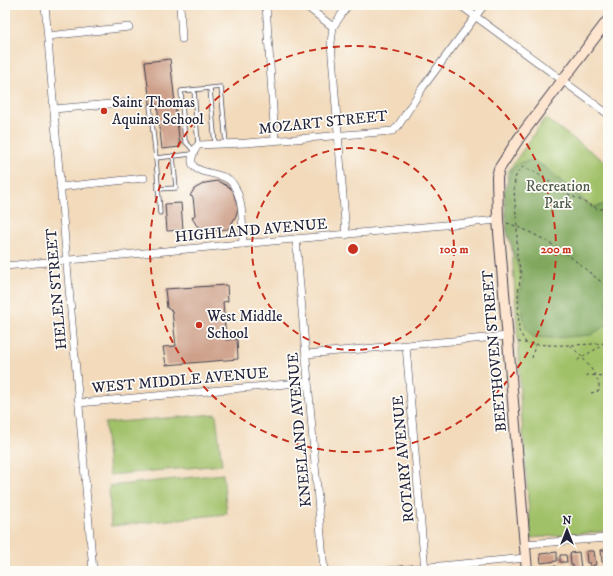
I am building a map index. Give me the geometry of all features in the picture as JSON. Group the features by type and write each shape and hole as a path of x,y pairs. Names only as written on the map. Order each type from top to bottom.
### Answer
{"street":[{"name":"HELEN STREET","path":"45,5 93,571"},
{"path":"180,5 182,39"},
{"path":"266,5 275,140"},
{"path":"305,5 333,27"},
{"path":"346,235 337,136 331,44 333,27 348,5"},
{"path":"460,5 608,114"},
{"name":"MOZART STREET","path":"194,150 215,144 393,131 484,5"},
{"name":"BEETHOVEN STREET","path":"527,571 498,220 497,177 499,169 519,138 608,20"},
{"path":"48,36 130,27"},
{"path":"54,109 133,102"},
{"path":"194,150 192,162 200,171 227,178 233,183 240,200 243,244"},
{"path":"60,187 144,178"},
{"name":"HIGHLAND AVENUE","path":"5,266 498,220"},
{"name":"KNEELAND AVENUE","path":"296,239 324,571"},
{"path":"306,354 508,336"},
{"name":"ROTARY AVENUE","path":"406,346 425,569"},
{"name":"WEST MIDDLE AVENUE","path":"79,403 308,382"},
{"path":"525,544 608,538"},
{"path":"386,571 425,569 526,558"}],"lane":[{"path":"194,150 185,141 181,91 221,88 226,144"},
{"path":"210,89 215,144"},
{"path":"194,90 194,150"},
{"path":"150,106 160,213"},
{"path":"156,158 173,156 194,150"},
{"path":"158,189 176,188 173,156"}],"path":[{"path":"526,343 519,330 518,294 521,272 517,256 517,226 514,191 515,178 520,169 523,167 535,172 568,194 598,209 608,207"},
{"path":"498,220 517,226 546,242 571,258 608,288"},
{"path":"518,342 570,346 607,343"},
{"path":"577,360 607,343"},
{"path":"532,358 535,344"},
{"path":"570,346 582,357 595,374 600,386 599,391 591,392"},
{"path":"586,375 595,374 608,376"}],"green space":[{"name":"Recreation Park","path":"545,118 608,164 608,531 531,538 520,395 519,356 507,173"},
{"path":"532,160 545,167 592,207 603,205 608,199 608,324 591,335 554,338 533,337 526,329 519,295 522,280 507,232 504,192 511,170 519,163"},
{"path":"216,414 222,465 109,475 105,423"},
{"path":"223,474 227,514 111,526 109,486"}],"building":[{"path":"170,59 180,147 162,149 157,104 150,104 145,62"},
{"path":"218,181 233,191 238,209 235,218 228,229 209,231 197,226 192,218 195,215 193,197 190,196 194,189 205,183"},
{"path":"181,203 183,230 167,231 165,204"},
{"name":"West Middle School","path":"227,285 228,301 223,302 226,340 237,339 238,359 166,365 163,347 176,346 172,311 167,308 165,289"},
{"path":"601,550 608,550 608,564 604,564 604,562 602,562"},
{"path":"586,551 594,551 596,565 590,567 590,563 587,563"},
{"path":"557,552 557,561 541,563 540,554"},
{"path":"579,552 581,569 574,569 573,565 571,565 570,553"},
{"path":"560,555 566,555 567,562 560,562"},
{"path":"556,566 557,571 541,571 541,567"}],"place":[{"name":"Saint Thomas Aquinas School","path":"104,111"},
{"name":"West Middle School","path":"199,325"}]}
